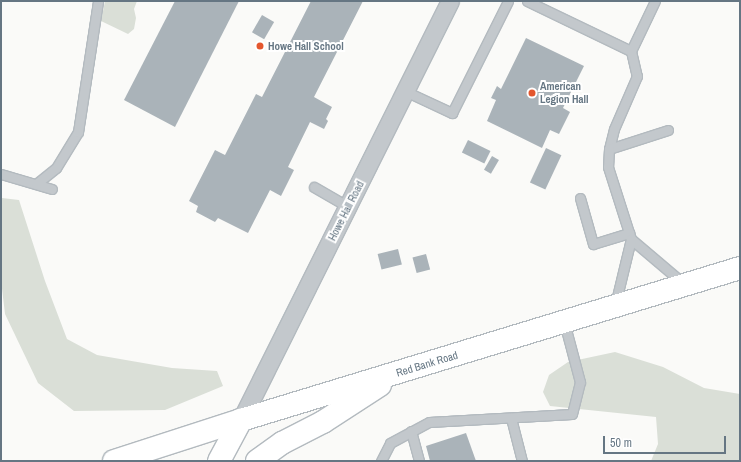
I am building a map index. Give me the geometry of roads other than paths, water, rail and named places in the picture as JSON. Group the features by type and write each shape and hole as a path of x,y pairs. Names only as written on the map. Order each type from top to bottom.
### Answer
{"main road":[{"name":"Red Bank Road","path":"114,461 241,420 740,268"},
{"path":"257,461 282,443 323,422 399,372"},
{"path":"218,461 241,420"}],"street":[{"name":"Howe Hall Road","path":"241,420 407,92 450,1"}],"lane":[{"path":"36,184 56,168 78,132 98,1"},
{"path":"407,92 452,113 508,1"},
{"path":"527,1 631,51 636,65 636,76 614,129 609,149 608,167 630,236 614,307"},
{"path":"631,51 655,1"},
{"path":"609,149 668,130"},
{"path":"1,174 52,189"},
{"path":"314,187 348,207"},
{"path":"580,198 593,244 630,236"},
{"path":"630,236 685,285"},
{"path":"381,461 390,443 429,422 464,418 511,418 572,414 580,382 564,322"},
{"path":"511,418 522,461"},
{"path":"411,432 419,461"}],"place":[{"name":"Howe Hall School","path":"260,46"},
{"name":"American Legion Hall","path":"532,93"}]}
